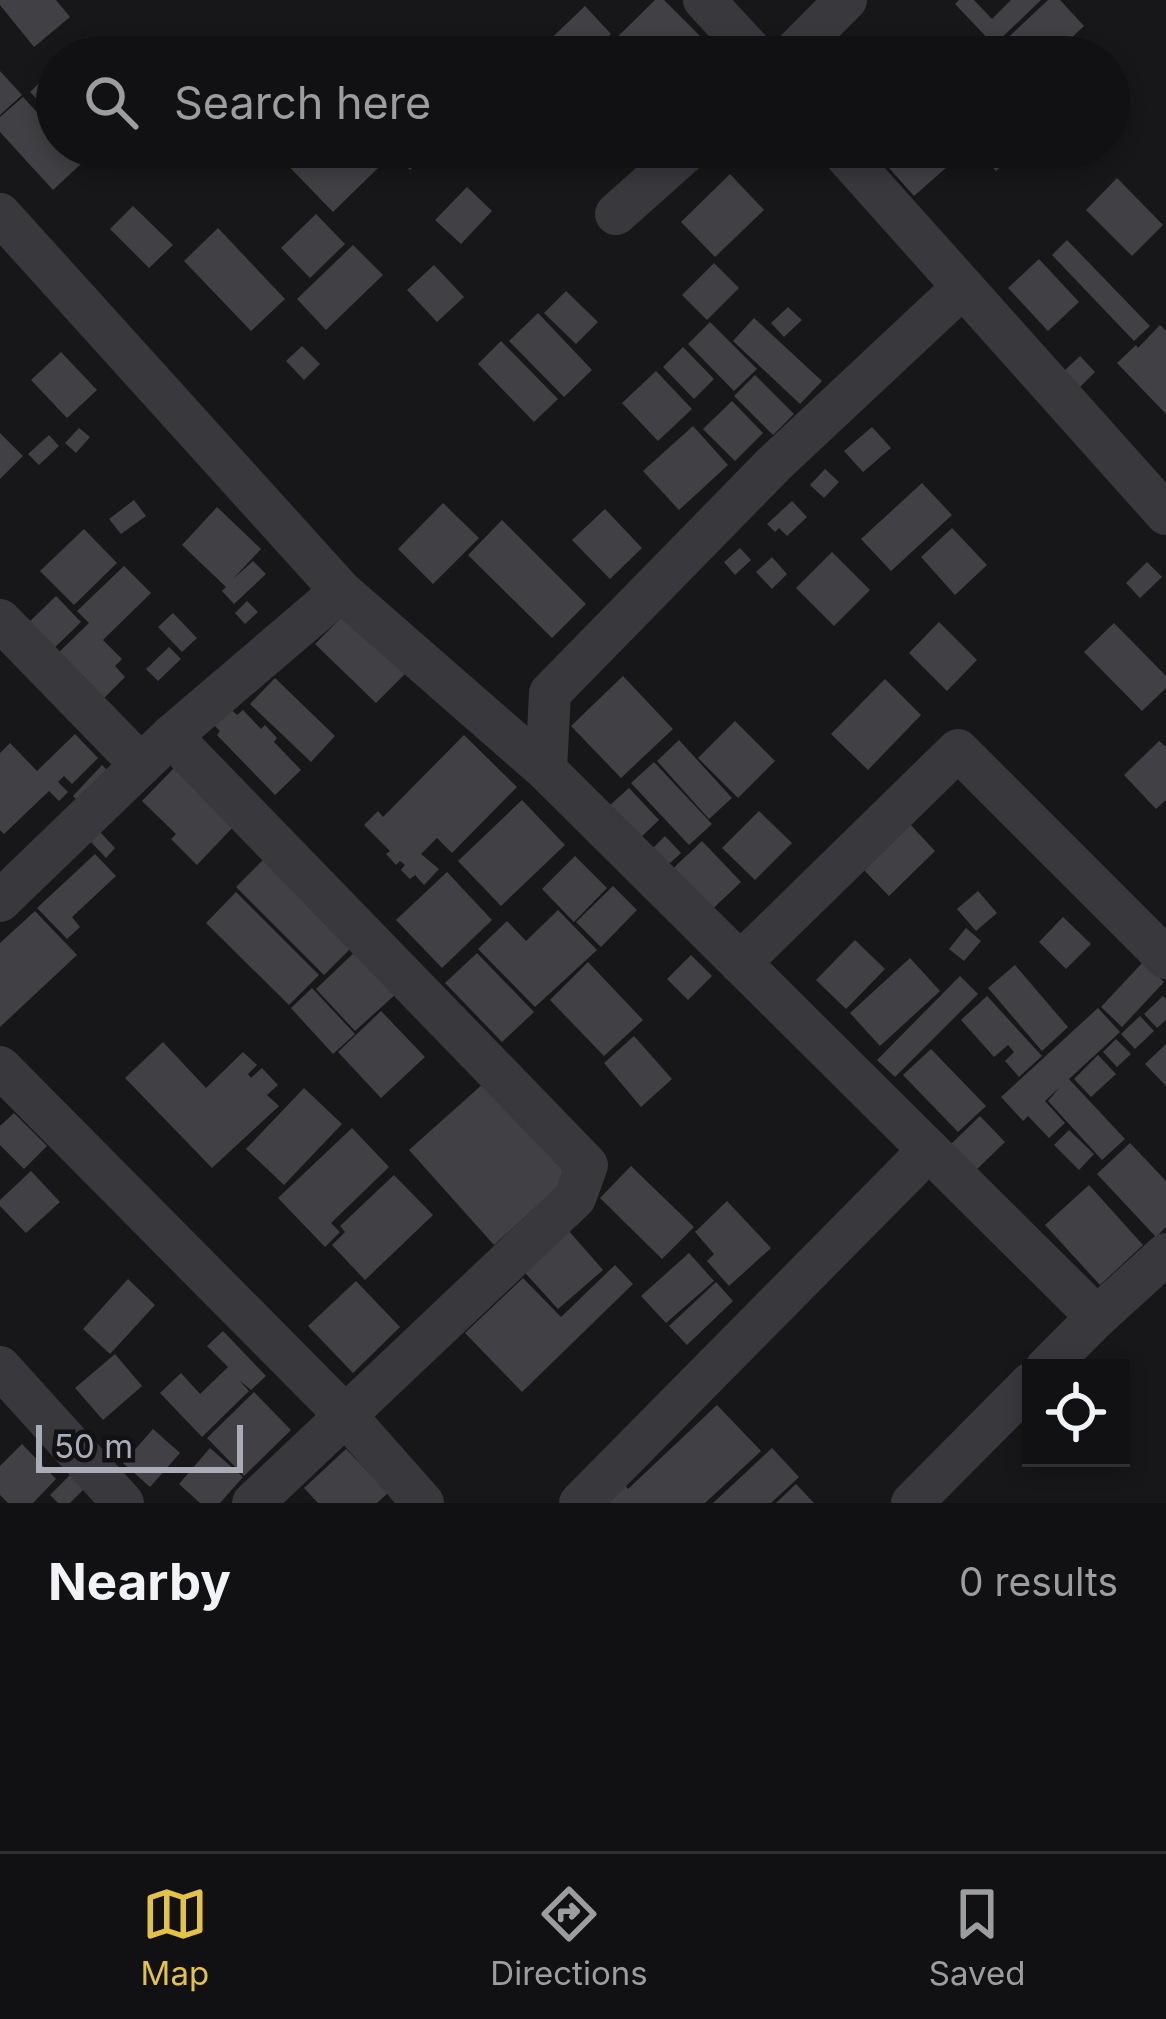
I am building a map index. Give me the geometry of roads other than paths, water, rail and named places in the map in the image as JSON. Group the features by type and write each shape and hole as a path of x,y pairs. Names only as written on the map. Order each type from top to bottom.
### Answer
{"street":[{"path":"704,0 737,36"},
{"path":"810,36 847,0"},
{"path":"616,214 667,168"},
{"path":"857,168 1166,514"},
{"path":"0,214 341,591 546,770 1097,1316"},
{"path":"546,770 550,693 776,463 963,287"},
{"path":"0,902 156,751 341,591"},
{"path":"0,620 156,751 587,1165 575,1198 253,1503"},
{"path":"740,963 958,750 1166,958"},
{"path":"0,1067 346,1416 423,1503"},
{"path":"580,1503 928,1150"},
{"path":"1055,1359 1166,1254"},
{"path":"0,1367 123,1503"},
{"path":"912,1503 1022,1392"}]}
